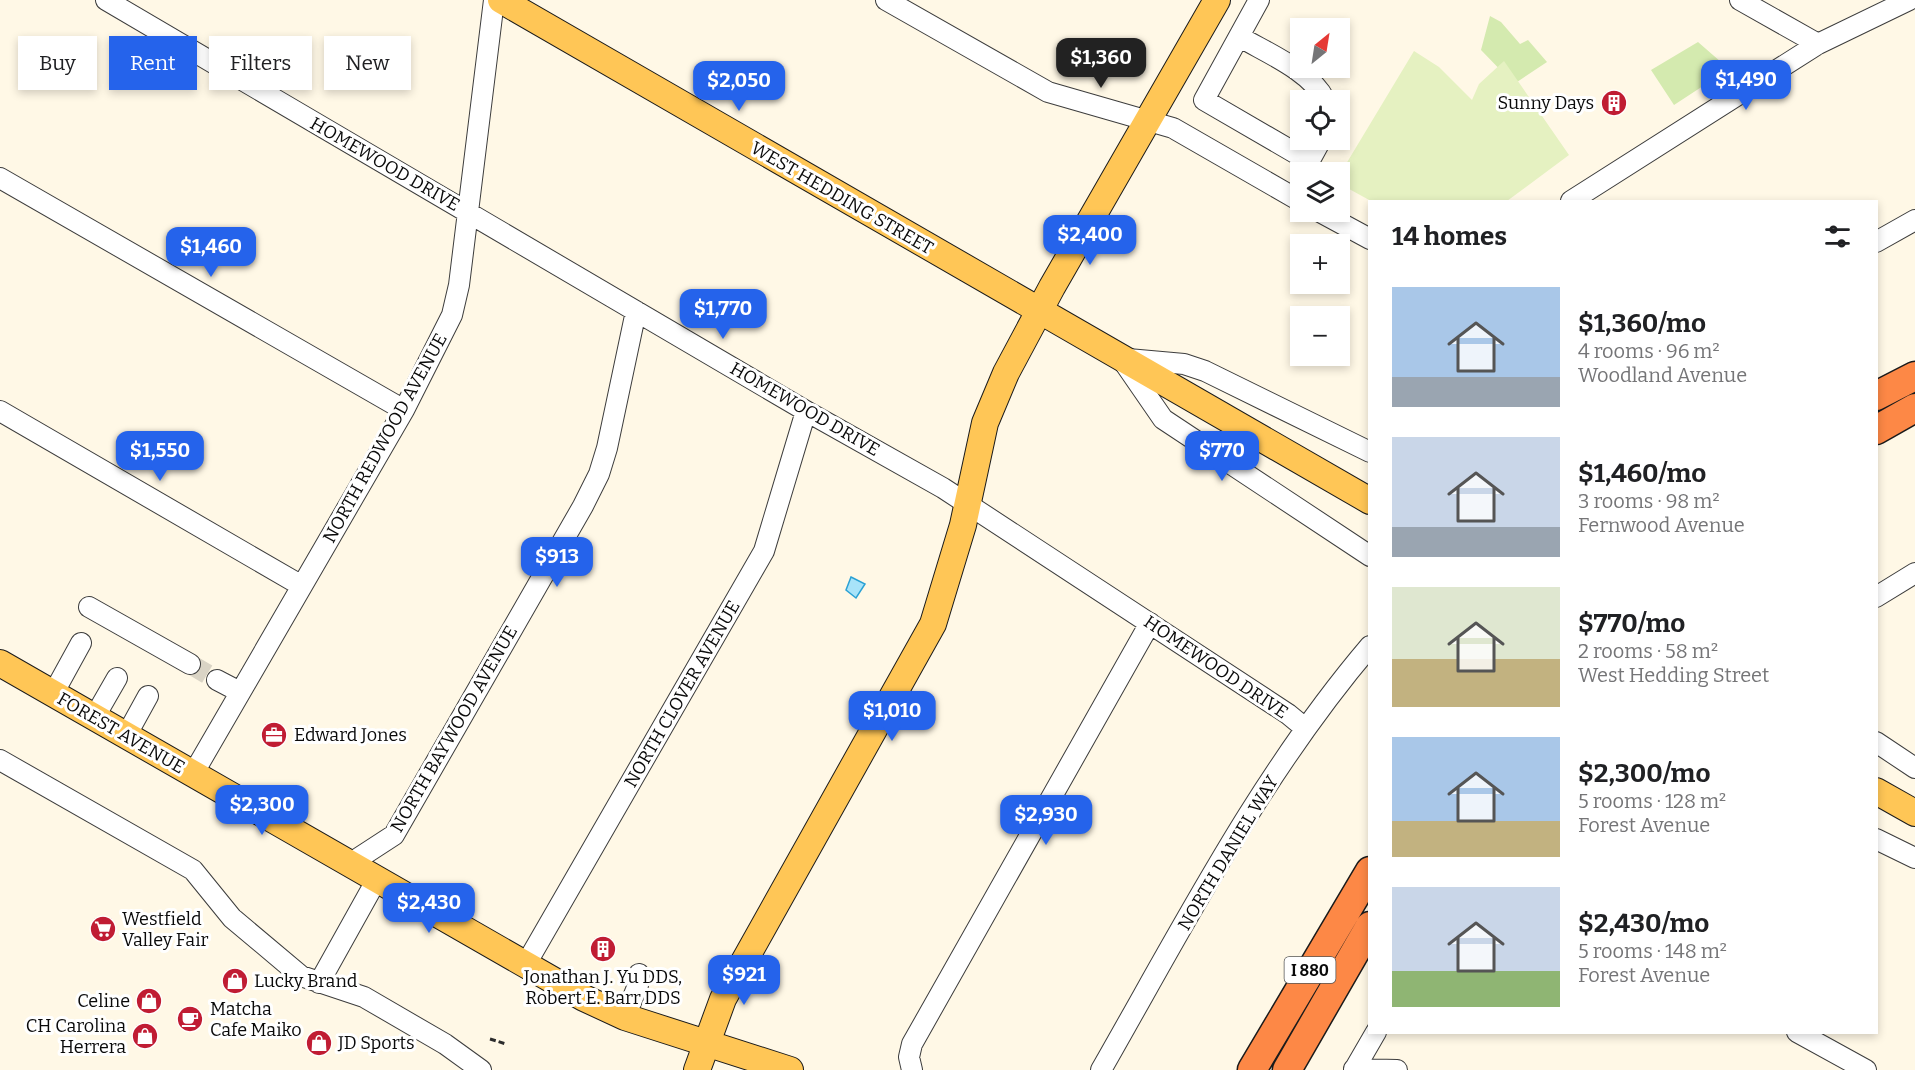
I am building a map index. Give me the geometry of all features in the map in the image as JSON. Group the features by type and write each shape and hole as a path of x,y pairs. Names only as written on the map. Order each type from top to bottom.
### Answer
{"highway":[{"path":"1878,395 1915,376"},
{"path":"1878,429 1915,408"},
{"name":"I 880","path":"1252,1070 1368,874"},
{"name":"I 880","path":"1287,1070 1368,929"}],"main road":[{"name":"WEST HEDDING STREET","path":"501,0 1368,500"},
{"path":"697,1070 705,1043 733,981 933,624 949,578 985,423 1006,373 1217,0"},
{"name":"FOREST AVENUE","path":"0,663 584,998 625,1017 790,1070"},
{"path":"1878,792 1915,813"}],"street":[{"name":"HOMEWOOD DRIVE","path":"106,0 967,504 1288,714 1305,728"},
{"name":"NORTH REDWOOD AVENUE","path":"193,774 404,410 452,315 459,285 466,211 494,0"},
{"path":"886,0 1048,92 1173,128 1290,195"},
{"path":"1259,0 1204,100 1293,162"},
{"path":"1740,0 1818,44"},
{"path":"1573,200 1818,44 1909,0"},
{"path":"1240,37 1299,74 1318,90"},
{"path":"0,178 404,410"},
{"path":"1878,241 1915,220"},
{"path":"1339,222 1368,238"},
{"name":"NORTH BAYWOOD AVENUE","path":"351,863 394,835 598,474 635,327 636,311"},
{"name":"WEST HEDDING STREET","path":"1121,359 1184,364 1205,371 1368,451"},
{"name":"WEST HEDDING STREET","path":"1121,359 1163,419 1368,555"},
{"path":"0,411 302,586"},
{"name":"NORTH CLOVER AVENUE","path":"526,964 764,551 806,411"},
{"path":"1878,596 1915,573"},
{"path":"88,607 190,664"},
{"path":"911,1067 912,1044 1150,623"},
{"path":"53,694 81,643"},
{"name":"NORTH DANIEL WAY","path":"1101,1070 1233,840 1305,728 1368,649"},
{"path":"94,718 117,678"},
{"path":"217,680 240,692"},
{"path":"126,736 148,696"},
{"path":"1878,743 1915,768"},
{"path":"0,760 193,870 232,918 301,976 319,984 364,997 445,1044 481,1070"},
{"path":"1878,840 1915,858"},
{"path":"319,984 377,879"},
{"path":"625,1017 638,985 639,974"},
{"path":"1375,1034 1354,1069 1396,1070"},
{"path":"1801,1034 1866,1070"}],"path":[{"path":"490,1039 506,1044"}],"green space":[{"path":"1490,16 1501,22 1520,44 1528,40 1547,62 1514,84 1481,50"},
{"path":"1698,42 1729,69 1674,105 1651,70"},
{"path":"1414,51 1439,67 1472,100 1479,84 1504,61 1569,155 1508,200 1369,200 1350,189 1350,162 1347,162"}],"water":[{"path":"851,577 865,584 856,598 846,590"}],"tunnel":[{"path":"190,664 217,680"}],"place":[{"name":"Sunny Days","path":"1614,103"},
{"name":"Edward Jones","path":"274,735"},
{"name":"Westfield Valley Fair","path":"103,929"},
{"name":"Jonathan J. Yu DDS, Robert E. Barr DDS","path":"603,949"},
{"name":"Lucky Brand","path":"235,981"},
{"name":"Celine","path":"149,1001"},
{"name":"Matcha Cafe Maiko","path":"190,1019"},
{"name":"CH Carolina Herrera","path":"145,1036"},
{"name":"JD Sports","path":"319,1043"}]}
